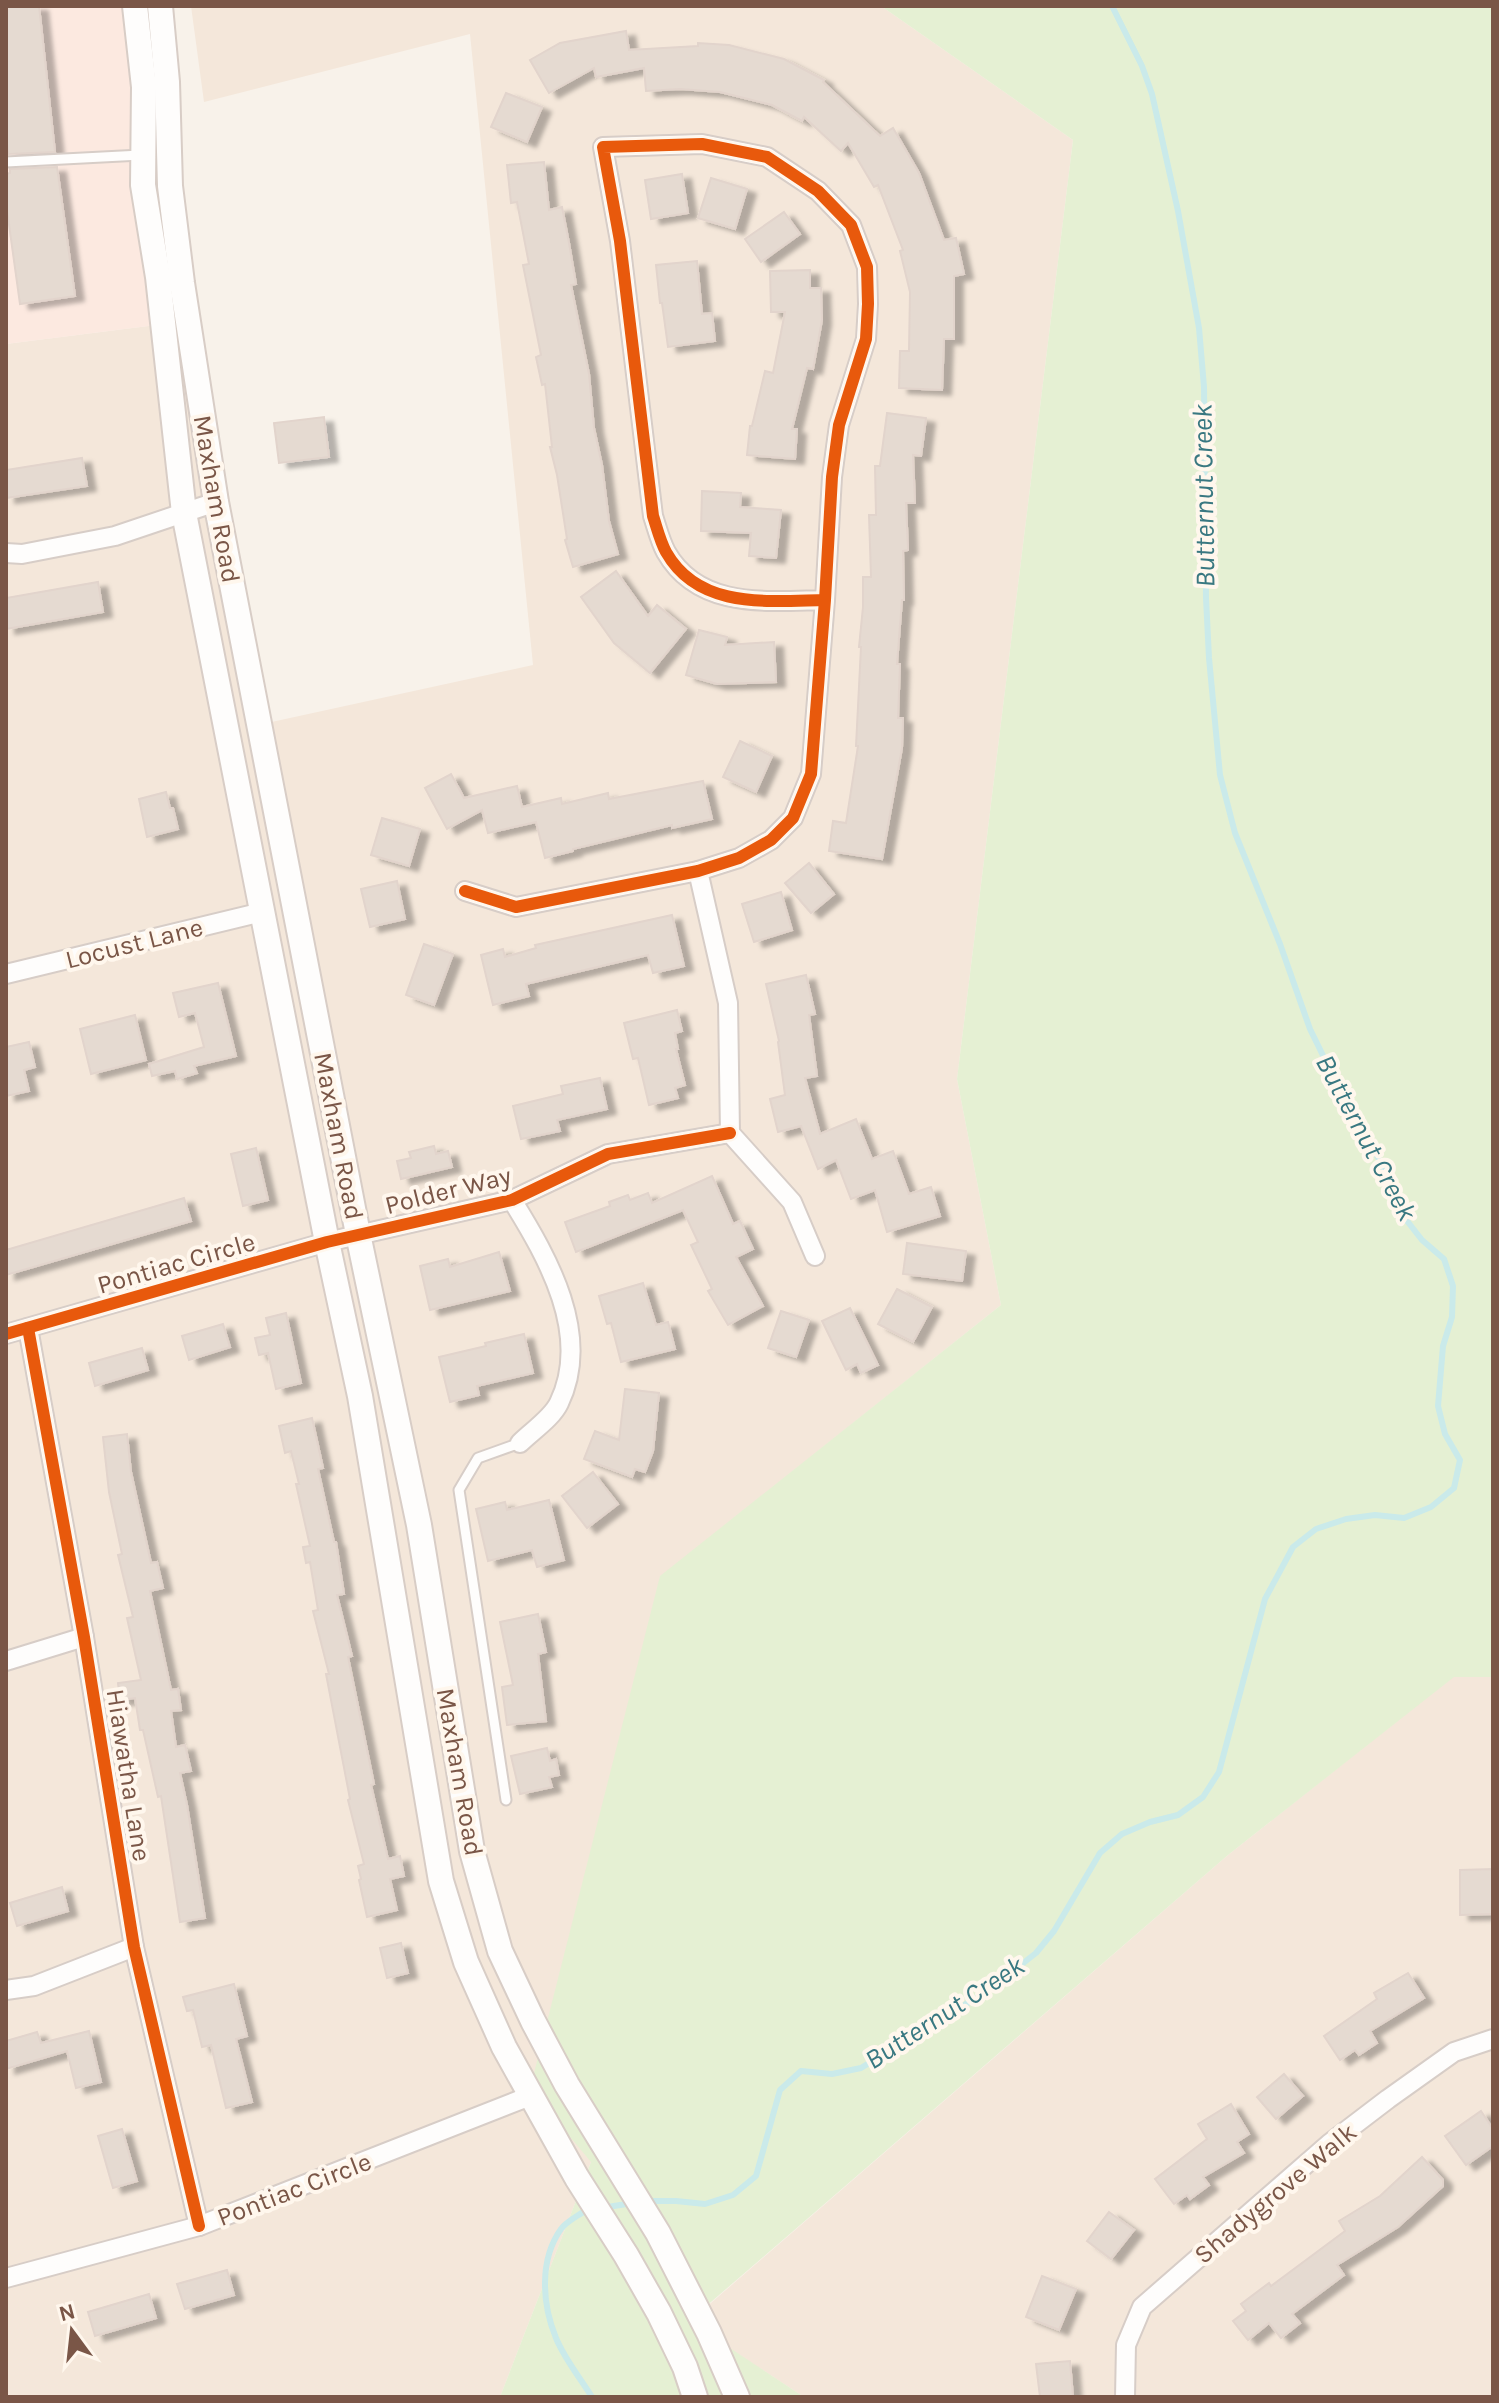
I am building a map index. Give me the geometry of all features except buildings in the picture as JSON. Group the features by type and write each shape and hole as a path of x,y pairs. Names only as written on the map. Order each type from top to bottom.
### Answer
{"main road":[{"name":"Maxham Road","path":"135,6 144,87 143,185 158,277 184,513 360,1396 441,1881 466,1962 504,2047 577,2178 626,2255 685,2367 695,2397"},
{"name":"Maxham Road","path":"160,6 167,82 170,186 216,502 358,1234 419,1525 472,1851 500,1951 567,2085 658,2233 709,2333 737,2397"}],"street":[{"path":"465,891 516,907 698,871 739,858 771,840 793,818 811,774 825,600 832,477 839,425 866,339 867,267 851,225 818,191 767,157 702,144 603,147 620,241 653,516 665,551 684,576 720,596 759,601 825,600"},
{"path":"6,553 22,554 115,536 216,502"},
{"path":"698,871 728,1003 730,1133 792,1202 815,1256"},
{"name":"Locust Lane","path":"6,974 262,912"},
{"name":"Polder Way","path":"358,1234 512,1200 608,1154 730,1133"},
{"path":"512,1200 553,1276 565,1308 571,1344 571,1371 558,1406 520,1443"},
{"name":"Pontiac Circle","path":"6,1334 358,1234"},
{"name":"Hiawatha Lane","path":"28,1328 84,1637 134,1947 199,2226"},
{"path":"6,1661 84,1637"},
{"path":"6,1990 34,1986 134,1947"},
{"name":"Shadygrove Walk","path":"1125,2397 1126,2345 1142,2307 1329,2144 1376,2108 1454,2052 1493,2039"},
{"name":"Pontiac Circle","path":"6,2278 199,2226 530,2096"}],"lane":[{"path":"6,162 144,155"},
{"path":"506,1800 459,1490 478,1458 520,1443"}],"shaded area":[{"path":"6,6 160,6 180,322 6,344"},
{"path":"191,6 881,6 1073,140 957,1079 1001,1305 660,1577 591,2162 500,2397 6,2397 6,344 180,322 267,723 533,665 470,34 204,102"},
{"path":"1454,1676 1493,1677 1493,2397 804,2397 689,2322 1228,1855"}],"green space":[{"path":"881,6 1493,6 1493,1677 1454,1677 1228,1855 689,2321 804,2397 500,2397 591,2162 530,2089 660,1576 1001,1305 957,1079 1073,140"}],"waterway":[{"name":"Butternut Creek","path":"645,2201 705,2204 733,2195 756,2176 780,2090 801,2071 832,2074 861,2068 989,1990 1036,1953 1054,1931 1100,1853 1122,1834 1178,1815 1203,1797 1219,1772 1265,1599 1293,1547 1316,1529 1346,1519 1375,1515 1404,1518 1431,1507 1454,1488 1460,1460 1445,1434 1438,1406 1443,1346 1452,1317 1453,1286 1444,1259 1422,1240 1404,1217 1380,1161 1310,1029 1235,833 1220,775 1206,598 1204,387 1199,328 1178,211 1152,94 1142,66 1112,6"},
{"name":"Butternut Creek","path":"601,2208 633,2203"},
{"name":"Butternut Creek","path":"590,2209 561,2229 549,2254 545,2282 548,2311 556,2338 592,2397"}],"cycle path":[{"path":"465,891 516,907 698,871 739,858 771,840 793,818 811,774 825,600 832,477 839,425 866,339 867,267 851,225 818,191 767,157 702,144 603,147 620,241 653,516 664,548 680,571 716,593 758,601 825,600"},
{"path":"6,1334 327,1242 512,1200 608,1154 730,1133"},
{"path":"28,1328 84,1637 134,1947 199,2226"}]}
